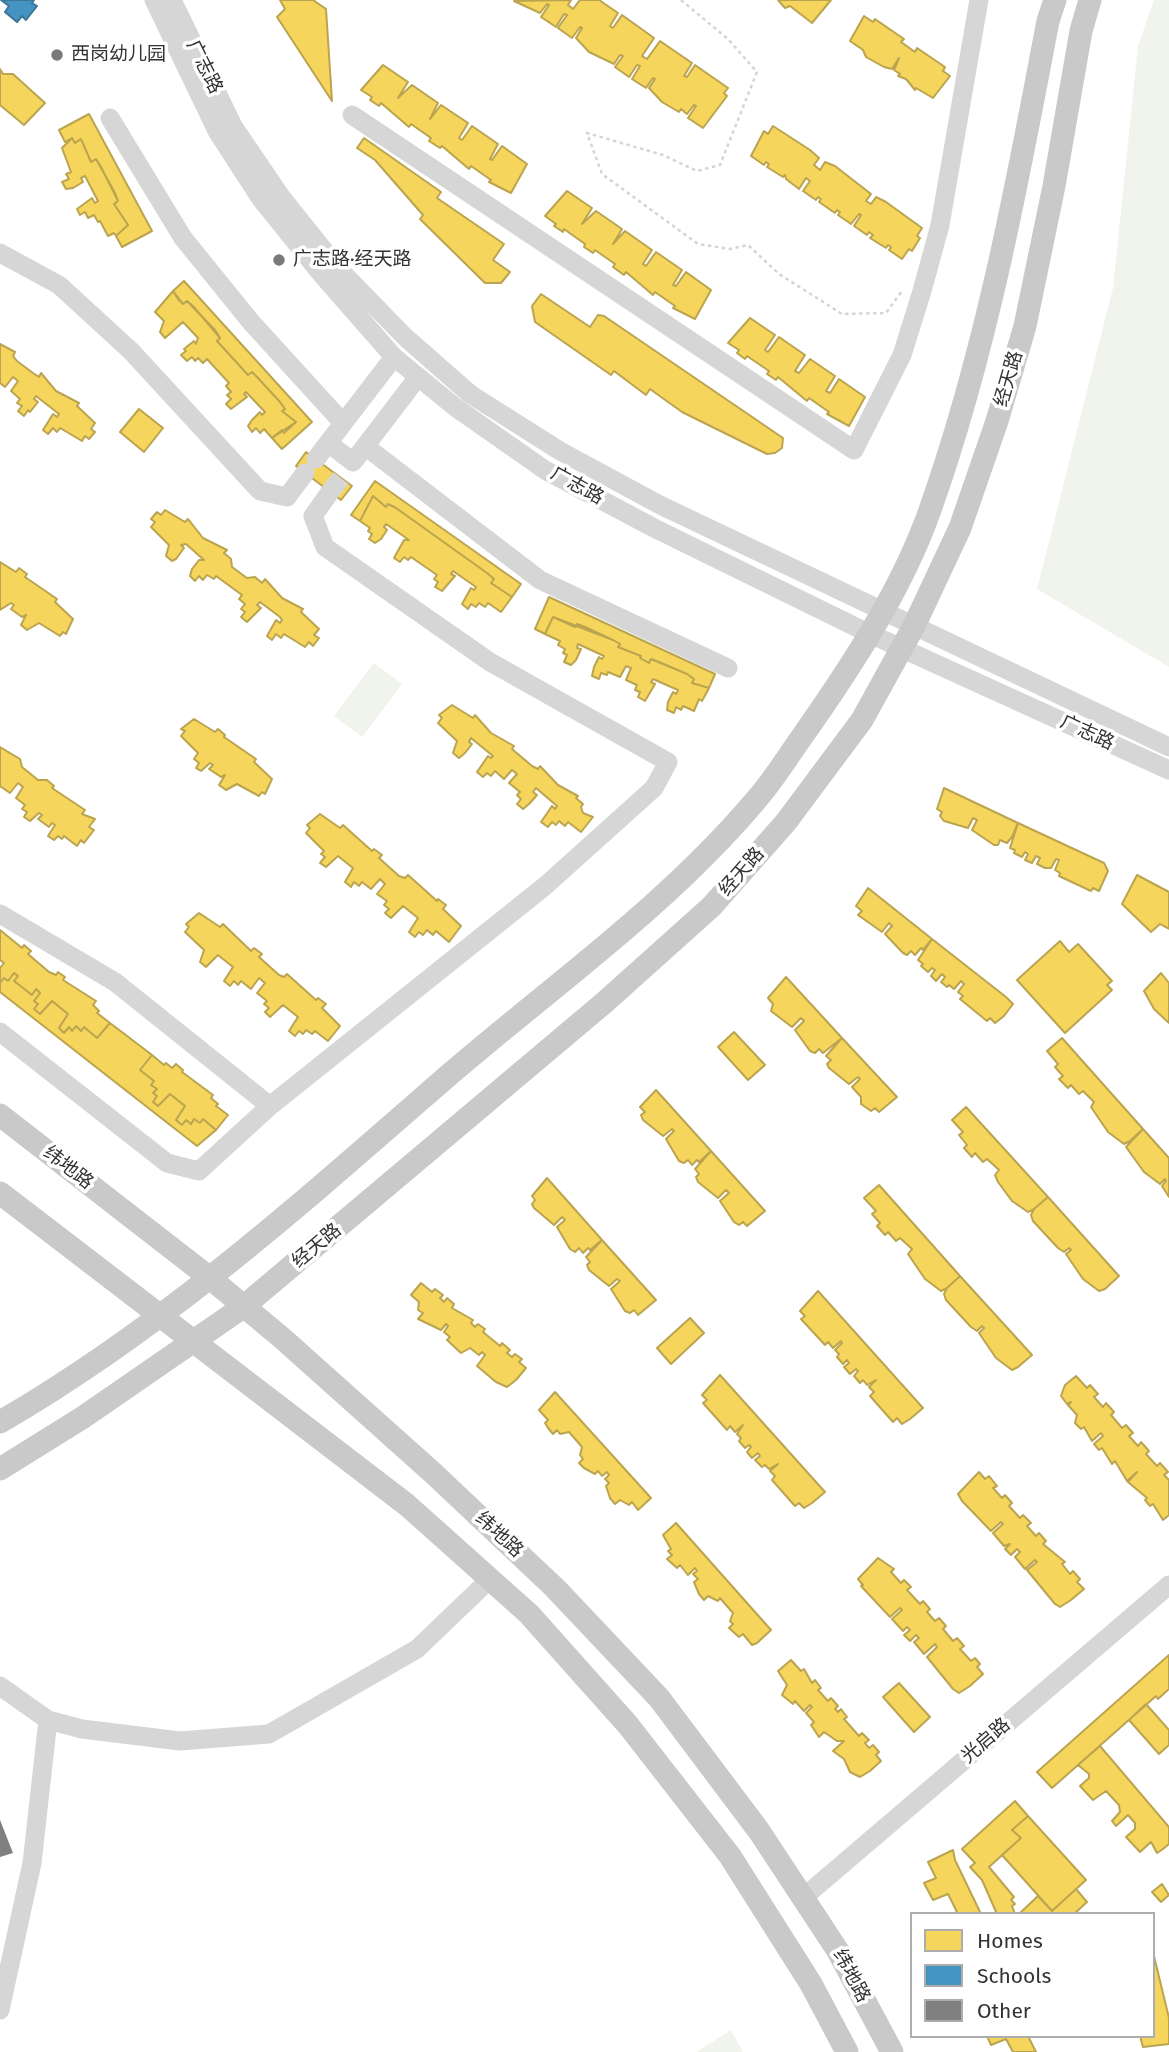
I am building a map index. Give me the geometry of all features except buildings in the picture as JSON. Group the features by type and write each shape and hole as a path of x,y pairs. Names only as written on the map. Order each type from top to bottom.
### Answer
{"main road":[{"name":"经天路","path":"0,1422 61,1386 160,1317 210,1278 676,884 757,799 830,698 883,610 929,514 962,407 1018,184 1048,20 1055,0"},
{"name":"经天路","path":"0,1469 82,1419 243,1307 605,1002 712,906 786,822 862,720 903,648 960,528 1025,326 1055,187 1081,31 1090,0"},
{"name":"纬地路","path":"0,1115 210,1278 423,1464 555,1588 659,1698 760,1831 838,1951 892,2052"},
{"name":"纬地路","path":"0,1193 194,1341 243,1382 407,1505 530,1614 681,1789 730,1856 797,1961 847,2052"}],"street":[{"name":"广志路","path":"154,0 217,131 261,199 323,276 394,357 418,377 545,470 654,528 868,633 1169,770"},
{"name":"广志路","path":"172,0 233,126 282,198 337,267 414,345 470,394 560,451 660,505 1169,747"},
{"path":"352,115 854,450 902,355 922,291 940,225 979,0"},
{"path":"110,118 183,238 251,322 344,423"},
{"path":"0,253 59,285 131,351 260,491 287,497 313,516 325,547 479,654 668,762 654,788 545,886 270,1106 198,1171 167,1163 0,1032"},
{"path":"287,497 394,357"},
{"path":"313,516 418,377"},
{"path":"365,446 540,580 728,668"},
{"path":"316,459 341,478"},
{"path":"0,914 115,982 270,1106"},
{"path":"0,1686 48,1720 82,1729 180,1741 269,1734 417,1648 490,1579"},
{"name":"光启路","path":"804,1897 1169,1585"},
{"path":"0,2010 32,1863 48,1720"}],"path":[{"path":"681,0 728,39 757,72 720,165 697,171 663,155 587,133 602,174 698,244 730,249 748,246 779,274 842,314 886,313 902,291 922,291"}],"shaded area":[{"path":"1154,0 1169,0 1169,667 1037,589 1113,288 1138,46"},
{"path":"374,663 402,684 362,737 334,716"},
{"path":"731,2030 743,2052 696,2052"}],"tunnel":[{"path":"330,492 341,478"}],"place":[{"name":"西岗幼儿园","path":"57,55"},
{"name":"广志路·经天路","path":"279,260"}]}
